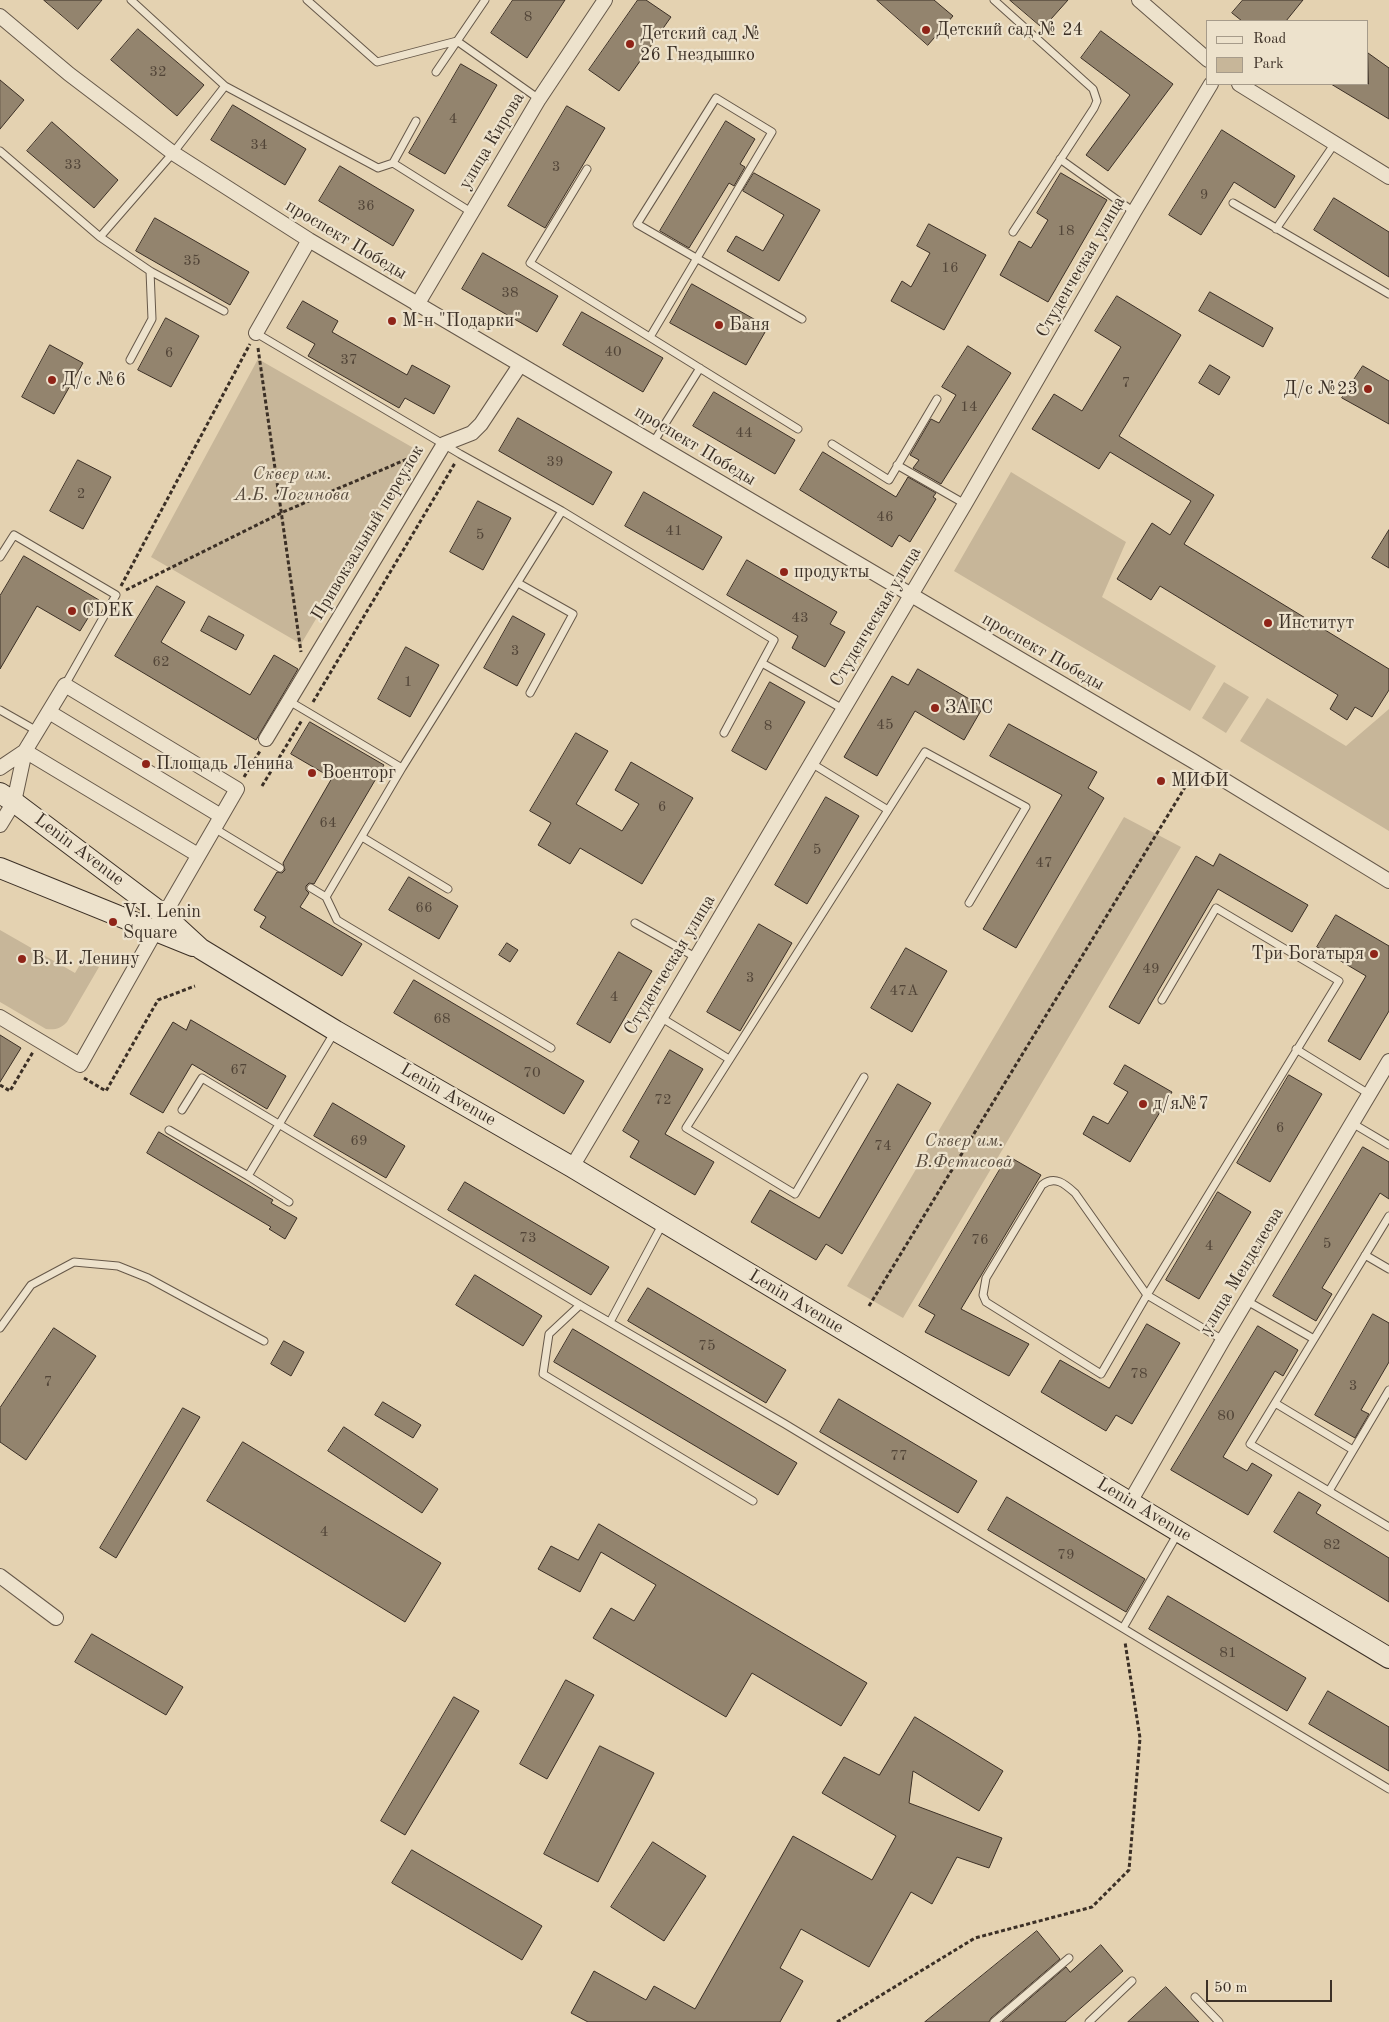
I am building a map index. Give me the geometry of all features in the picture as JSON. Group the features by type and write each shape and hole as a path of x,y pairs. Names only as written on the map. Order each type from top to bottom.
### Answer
{"street":[{"name":"улица Кирова","path":"417,305 539,99 605,0"},
{"path":"1139,0 1206,58"},
{"name":"проспект Победы","path":"0,16 69,74 174,153 309,240 910,596 1193,761 1389,881"},
{"name":"Студенческая улица","path":"572,1167 965,504 1209,85"},
{"path":"1241,85 1389,177"},
{"path":"256,333 309,240"},
{"name":"Привокзальный переулок","path":"266,739 444,444 472,434 481,424 520,365"},
{"path":"0,825 7,797 25,751 64,684 237,789 80,1065 0,1017"},
{"path":"49,712 221,816"},
{"path":"0,768 25,751"},
{"path":"25,751 198,855"},
{"name":"Lenin Avenue","path":"7,797 160,923 201,949 336,1031 572,1167 1389,1658"},
{"name":"Lenin Avenue","path":"0,868 160,923"},
{"name":"улица Менделеева","path":"1130,1502 1223,1340 1389,1061"},
{"path":"0,1576 56,1618"}],"lane":[{"path":"131,0 225,86 378,168 392,163 416,121"},
{"path":"307,0 377,62 457,41 539,99"},
{"path":"436,72 485,0"},
{"path":"994,0 1093,89 1097,101 1013,232"},
{"path":"100,237 174,153 225,86"},
{"path":"650,337 696,259 772,132 716,98 637,224 696,259 802,319"},
{"path":"1276,229 1335,143"},
{"path":"0,151 100,237 150,270 224,311"},
{"path":"1060,159 1134,212"},
{"path":"392,163 471,212"},
{"path":"586,169 530,263 798,429"},
{"path":"1233,203 1389,294"},
{"path":"130,360 152,318 150,270"},
{"path":"256,333 460,454 562,511 774,640 724,733"},
{"path":"653,443 700,368"},
{"path":"832,444 889,480 937,399"},
{"path":"897,466 965,504"},
{"path":"326,897 402,768 562,511"},
{"path":"0,557 14,535 116,595 64,684"},
{"path":"518,583 573,614 530,693"},
{"path":"762,664 843,709"},
{"path":"289,701 402,768"},
{"path":"0,710 38,731"},
{"path":"864,1077 795,1194 686,1128 925,752 1026,807 970,903"},
{"path":"811,763 888,810"},
{"path":"214,828 280,868"},
{"path":"362,837 448,889"},
{"path":"312,888 326,897 337,920 551,1048"},
{"path":"1162,1000 1216,908 1339,981 1147,1295 1101,1374 986,1302 983,1295 986,1278 1042,1184 1047,1181 1057,1180 1064,1183 1075,1193 1147,1295 1223,1340"},
{"path":"635,923 697,958"},
{"path":"660,1017 729,1059"},
{"path":"248,1176 336,1031"},
{"path":"1296,1050 1369,1094"},
{"path":"182,1110 202,1078 278,1126 785,1424 1389,1789"},
{"path":"1352,1123 1389,1145"},
{"path":"169,1130 289,1202"},
{"path":"1389,1216 1250,1444 1389,1527"},
{"path":"610,1322 664,1222"},
{"path":"1365,1255 1389,1269"},
{"path":"0,1328 31,1285 74,1262 118,1266 133,1272 264,1341"},
{"path":"1247,1301 1314,1339"},
{"path":"580,1305 549,1334 543,1374 753,1501"},
{"path":"1329,1491 1389,1390"},
{"path":"1275,1403 1353,1450"},
{"path":"1123,1628 1179,1531"},
{"path":"994,2022 1069,1958"},
{"path":"1089,2022 1132,1981"},
{"path":"1195,1998 1219,2022"}],"path":[{"path":"256,333 283,512 304,674"},
{"path":"116,595 256,333"},
{"path":"116,595 283,512 444,444"},
{"path":"262,786 460,454"},
{"path":"237,789 266,739"},
{"path":"869,1306 1190,779"},
{"path":"837,2022 976,1938 1092,1907 1129,1870 1140,1738 1123,1628"}],"green space":[{"name":"Сквер им. А.Б. Логинова","path":"258,359 417,450 301,644 151,557"},
{"path":"1011,472 1126,542 1102,597 1216,666 1190,711 954,571"},
{"path":"1224,682 1249,697 1226,733 1202,718"},
{"path":"1267,698 1346,746 1389,709 1389,831 1240,741"},
{"name":"Сквер им. В.Фетисова","path":"1124,817 1181,847 903,1318 847,1286"},
{"path":"0,930 75,973 84,958 99,967 67,1022 60,1028 46,1029 0,1002"}],"building":[{"path":"44,0 102,0 78,29"},
{"path":"513,0 565,0 527,58 491,33"},
{"name":"Детский сад № 26 Гнездышко","path":"638,0 646,0 671,17 619,91 589,70"},
{"name":"Детский сад № 24","path":"877,0 934,0 953,16 928,45"},
{"path":"1010,0 1068,0 1043,28"},
{"path":"1243,0 1303,0 1287,20 1241,20 1232,13"},
{"path":"138,29 204,85 177,116 111,60"},
{"path":"1101,31 1173,84 1108,171 1086,155 1130,95 1081,58"},
{"path":"1369,54 1389,68 1389,119 1333,85 1369,85"},
{"path":"461,64 497,85 445,174 409,153"},
{"path":"0,80 24,100 0,129"},
{"path":"233,105 306,149 285,185 211,140"},
{"path":"567,106 605,128 545,228 508,206"},
{"path":"726,121 755,139 740,164 745,167 734,186 729,183 689,248 660,231"},
{"path":"52,122 118,180 94,208 27,151"},
{"path":"1222,130 1295,176 1275,208 1234,182 1201,235 1169,215"},
{"path":"340,166 414,210 393,246 319,201"},
{"path":"754,173 820,210 779,281 727,251 736,236 763,251 784,215 743,191"},
{"path":"1061,173 1107,200 1048,302 1000,275 1019,241 1031,248 1048,220 1037,213"},
{"path":"1334,198 1389,232 1389,277 1314,230"},
{"path":"155,218 249,272 230,305 136,251"},
{"path":"929,224 986,255 944,330 891,301 902,281 911,287 930,253 917,246"},
{"path":"483,253 558,296 537,332 462,289"},
{"name":"Баня","path":"692,284 768,327 746,365 670,323"},
{"path":"1210,292 1273,328 1263,347 1199,311"},
{"path":"1117,296 1181,335 1119,436 1214,495 1184,544 1389,669 1389,690 1372,717 1355,707 1347,720 1330,709 1338,695 1160,586 1151,600 1117,579 1152,523 1170,535 1191,501 1110,452 1099,469 1032,429 1054,394 1082,411 1121,347 1095,331"},
{"path":"303,301 338,321 332,332 407,375 412,365 450,386 434,414 405,398 399,408 308,356 315,344 287,328"},
{"path":"582,312 663,358 643,392 563,345"},
{"path":"166,318 199,336 171,387 138,370"},
{"name":"Д/с №6","path":"50,345 83,363 54,414 22,397"},
{"path":"968,346 1011,373 941,484 913,468 919,460 910,455 931,419 939,423 956,395 942,387"},
{"path":"1210,365 1230,377 1219,395 1199,383"},
{"name":"Д/с №23","path":"1363,366 1389,381 1389,424 1342,398"},
{"path":"714,392 795,440 775,474 693,426"},
{"path":"518,418 612,472 593,505 499,451"},
{"path":"823,452 896,497 908,477 936,493 933,497 936,499 910,542 899,535 892,547 800,490"},
{"path":"78,460 111,477 83,529 50,511"},
{"path":"644,492 722,537 703,570 625,526"},
{"path":"478,501 511,518 483,570 450,552"},
{"path":"1389,530 1389,568 1372,558"},
{"path":"24,556 99,600 80,631 37,606 0,669 0,596"},
{"path":"747,560 837,612 830,624 845,632 825,667 792,648 798,636 727,595"},
{"path":"157,586 185,602 161,642 250,695 274,655 298,669 256,740 115,656"},
{"path":"209,616 244,635 236,650 201,631"},
{"path":"513,616 545,634 517,686 484,668"},
{"path":"406,647 439,665 410,717 378,699"},
{"path":"918,669 983,707 964,740 915,711 877,776 844,757 892,676 908,685"},
{"path":"770,682 805,702 766,770 732,751"},
{"path":"310,722 384,765 314,884 309,883 306,886 306,890 309,893 300,907 362,944 342,976 260,927 266,917 254,910 277,872 282,873 285,870 283,863 332,778 291,754"},
{"path":"1009,724 1097,772 1088,788 1104,798 1016,948 983,929 1062,795 990,756"},
{"path":"576,733 608,751 576,804 622,831 639,804 615,790 631,762 693,798 642,884 580,848 570,864 538,845 551,823 530,811"},
{"path":"826,797 859,816 807,904 775,885"},
{"path":"1220,854 1308,905 1292,932 1218,889 1139,1024 1109,1007 1196,856 1213,866"},
{"path":"409,877 458,906 439,939 389,910"},
{"path":"1336,915 1389,946 1389,1011 1360,1060 1328,1041 1366,976 1317,947"},
{"path":"759,924 792,943 740,1031 707,1012"},
{"path":"507,943 518,950 510,962 499,955"},
{"path":"906,948 947,971 912,1032 871,1008"},
{"path":"619,952 652,971 610,1043 577,1024"},
{"path":"414,980 584,1081 564,1114 394,1013"},
{"path":"191,1020 286,1076 267,1109 192,1064 163,1113 130,1094 173,1022 186,1030"},
{"path":"0,1035 21,1048 0,1082"},
{"path":"670,1050 703,1069 665,1134 714,1162 695,1195 630,1157 639,1141 623,1131"},
{"name":"д/я№7","path":"1125,1065 1172,1092 1130,1162 1083,1134 1093,1116 1108,1124 1128,1092 1114,1084"},
{"path":"1289,1075 1322,1094 1270,1182 1237,1163"},
{"path":"898,1084 931,1103 842,1254 826,1244 816,1260 751,1222 770,1190 819,1218"},
{"path":"333,1103 405,1146 386,1178 314,1136"},
{"path":"159,1132 273,1200 271,1203 297,1218 285,1239 269,1229 271,1227 147,1153"},
{"path":"1363,1147 1389,1162 1389,1199 1380,1193 1322,1288 1332,1294 1316,1321 1273,1296"},
{"path":"1008,1156 1041,1175 961,1309 1029,1344 1009,1376 925,1332 935,1315 919,1306"},
{"path":"465,1182 609,1267 591,1295 448,1210"},
{"path":"1218,1192 1251,1212 1199,1299 1166,1280"},
{"path":"475,1275 542,1316 523,1346 456,1305"},
{"path":"648,1288 786,1370 766,1403 628,1321"},
{"path":"1373,1314 1389,1323 1389,1362 1361,1410 1369,1414 1355,1438 1315,1415"},
{"path":"1147,1324 1180,1343 1132,1424 1116,1415 1106,1431 1041,1392 1060,1360 1109,1388"},
{"path":"1258,1326 1298,1350 1283,1376 1275,1371 1223,1457 1247,1471 1252,1463 1272,1475 1248,1515 1171,1470"},
{"path":"54,1328 96,1356 26,1460 0,1442 0,1408"},
{"path":"573,1329 797,1463 778,1495 554,1362"},
{"path":"284,1341 304,1352 291,1376 271,1364"},
{"path":"839,1399 977,1481 958,1513 820,1432"},
{"path":"383,1402 421,1425 413,1438 375,1415"},
{"path":"183,1408 200,1417 116,1558 100,1548"},
{"path":"344,1427 438,1489 422,1513 328,1451"},
{"path":"243,1442 441,1563 405,1622 207,1501"},
{"path":"1299,1492 1321,1505 1316,1513 1389,1558 1389,1602 1274,1532"},
{"path":"1007,1497 1145,1579 1126,1612 988,1530"},
{"path":"599,1524 867,1683 841,1726 752,1673 726,1717 593,1638 611,1608 634,1621 656,1585 601,1552 580,1592 538,1569 551,1546 578,1560"},
{"path":"1168,1596 1306,1678 1287,1711 1149,1629"},
{"path":"92,1634 183,1687 166,1715 75,1662"},
{"path":"566,1680 594,1695 547,1779 520,1764"},
{"path":"1328,1691 1389,1727 1389,1771 1309,1724"},
{"path":"454,1697 479,1711 405,1835 381,1821"},
{"path":"915,1717 1003,1771 979,1811 913,1771 909,1803 1002,1838 989,1868 957,1857 932,1904 911,1892 869,1967 801,1929 780,1968 803,1981 780,2022 588,2022 571,2013 594,1971 646,2000 654,1986 695,2009 793,1836 872,1880 896,1836 822,1793 844,1757 879,1775"},
{"path":"600,1746 654,1773 598,1882 544,1854"},
{"path":"653,1842 706,1876 664,1941 611,1907"},
{"path":"412,1850 542,1926 522,1960 392,1883"},
{"path":"1037,1931 1060,1959 991,2018 989,2022 925,2022"},
{"path":"1101,1945 1123,1971 1065,2022 1002,2022 1066,1967 1070,1972"},
{"path":"1166,1987 1199,2022 1128,2022"}],"place":[{"name":"Детский сад № 24","path":"926,30"},
{"name":"Детский сад № 26 Гнездышко","path":"630,44"},
{"name":"М-н \"Подарки\"","path":"392,321"},
{"name":"Баня","path":"719,325"},
{"name":"Д/с №6","path":"52,380"},
{"name":"Д/с №23","path":"1368,389"},
{"name":"продукты","path":"784,572"},
{"name":"CDEK","path":"72,611"},
{"name":"Институт","path":"1268,623"},
{"name":"ЗАГС","path":"935,708"},
{"name":"Площадь Ленина","path":"146,764"},
{"name":"Военторг","path":"312,773"},
{"name":"МИФИ","path":"1161,781"},
{"name":"V.I. Lenin Square","path":"113,922"},
{"name":"Три Богатыря","path":"1374,954"},
{"name":"В. И. Ленину","path":"22,959"},
{"name":"д/я№7","path":"1143,1104"}]}
